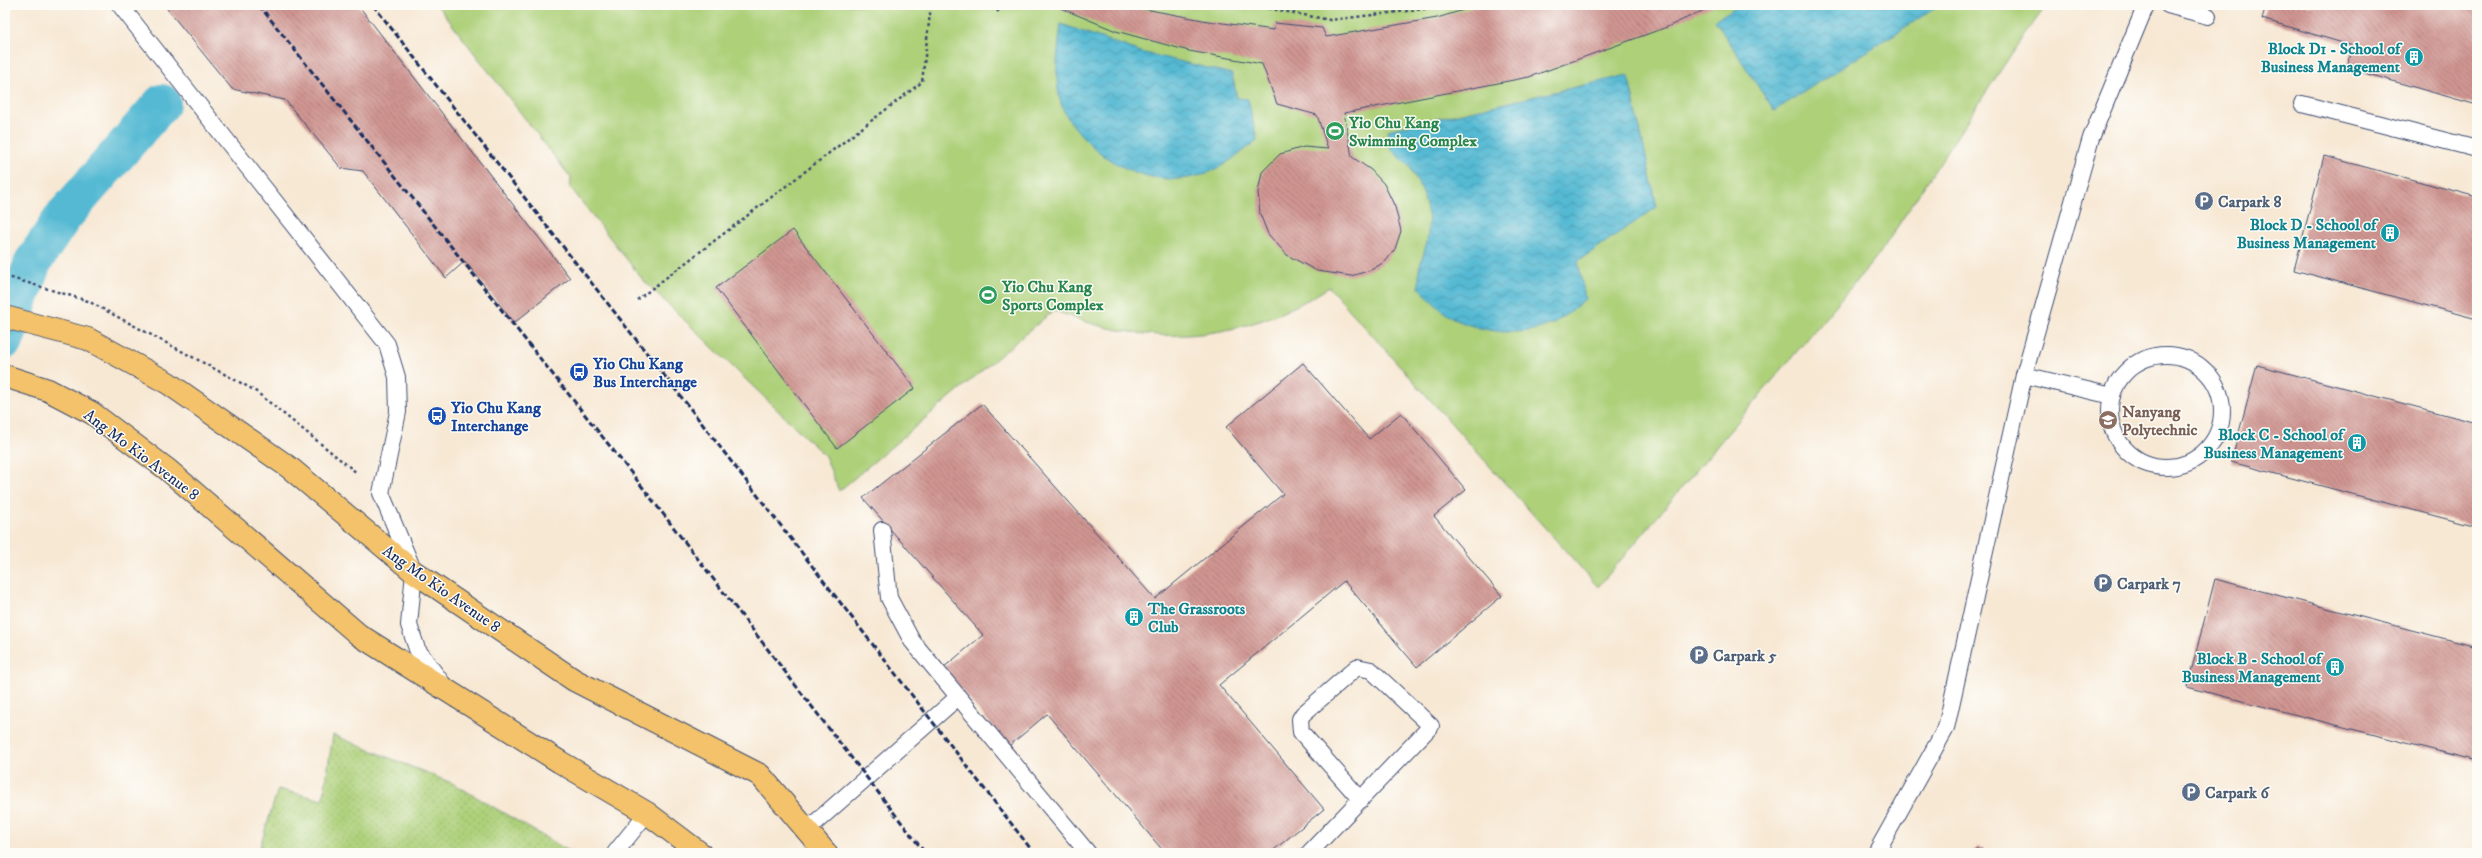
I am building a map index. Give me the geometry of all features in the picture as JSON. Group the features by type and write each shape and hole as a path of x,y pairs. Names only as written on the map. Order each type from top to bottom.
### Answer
{"main road":[{"name":"Ang Mo Kio Avenue 8","path":"5,317 88,339 168,383 290,468 414,572 574,680 760,775 826,853"},
{"name":"Ang Mo Kio Avenue 8","path":"5,376 48,390 92,413 168,470 359,634 449,693 647,813 700,853"}],"lane":[{"path":"120,5 387,344 397,378 398,412 381,493 414,572 409,625 417,649 449,693"},
{"path":"1876,853 1946,728 2024,374 2091,138 2146,5"},
{"path":"2168,5 2208,16"},
{"path":"2302,104 2477,149"},
{"path":"2159,355 2179,357 2197,364 2211,378 2220,394 2223,414 2219,432 2209,448 2195,460 2177,466 2157,467 2139,460 2124,449 2118,438 2110,414 2112,396 2125,373 2140,361 2159,355"},
{"path":"2024,374 2112,396"},
{"path":"882,530 889,598 912,641 1088,853"},
{"path":"1309,853 1361,800 1431,726 1371,670 1364,667 1353,669 1302,714 1300,719 1301,732 1361,800"},
{"path":"807,830 958,697"},
{"path":"615,853 647,813"}],"path":[{"path":"637,300 922,82 931,5"},
{"path":"997,12 1003,5"},
{"path":"1251,5 1330,20 1424,9 1440,5"},
{"path":"5,276 88,301 254,390 381,493"}],"green space":[{"name":"Yio Chu Kang Sports Complex","path":"437,5 2047,5 2020,41 1880,253 1598,587 1329,287 1296,306 1263,320 1229,329 1194,334 1160,335 1125,331 1089,323 1054,310 839,491 825,456 643,280 570,187 571,178"},
{"path":"333,735 454,784 572,853 258,853 278,789 323,800"}],"water":[{"path":"1739,5 1940,5 1774,111 1715,20"},
{"path":"1061,24 1141,52 1232,74 1237,98 1248,99 1257,140 1220,167 1204,174 1186,178 1169,179 1152,177 1119,165 1105,156 1086,140 1072,124 1062,106 1057,81"},
{"path":"1628,75 1657,207 1578,261 1585,299 1566,315 1550,325 1534,330 1512,332 1501,332 1469,325 1442,311 1419,288 1419,269 1427,242 1429,219 1423,193 1410,167 1391,149 1388,130"}],"building":[{"path":"164,5 358,5 570,278 514,323 465,261 446,278 363,171 341,168 285,100 232,89"},
{"name":"Yio Chu Kang Swimming Complex","path":"1053,5 1134,5 1134,7 1208,21 1274,30 1275,23 1322,28 1326,37 1437,18 1480,5 1715,5 1667,27 1529,77 1344,113 1352,157 1371,170 1384,184 1395,207 1401,231 1395,249 1386,261 1371,270 1351,276 1317,271 1287,255 1268,234 1260,214 1258,192 1262,172 1280,154 1304,147 1328,149 1317,115 1277,104 1262,64 1189,51 1116,31"},
{"name":"Block D1 - School of Business Management","path":"2266,5 2477,5 2477,105 2347,68 2353,46 2262,19"},
{"name":"Block D - School of Business Management","path":"2324,156 2477,197 2477,319 2294,270"},
{"path":"793,230 915,388 837,448 716,288"},
{"name":"The Grassroots Club","path":"1303,363 1369,439 1401,413 1466,490 1434,516 1502,596 1417,667 1344,581 1219,685 1324,809 1270,853 1165,853 1047,714 1009,746 943,668 983,635 863,498 982,404 1155,599 1283,494 1226,427"},
{"name":"Block C - School of Business Management","path":"2257,365 2477,423 2477,527 2231,462"},
{"name":"Block B - School of Business Management","path":"2215,579 2477,647 2477,761 2187,687"},
{"path":"1978,847 1989,853 1973,853"}],"waterway":[{"path":"5,340 33,262 63,217 162,103"}],"railway":[{"path":"259,5 640,484 925,853"},
{"path":"373,5 686,403 1034,853"}],"place":[{"name":"Block D1 - School of Business Management","path":"2414,57"},
{"name":"Yio Chu Kang Swimming Complex","path":"1335,131"},
{"name":"Carpark 8","path":"2204,201"},
{"name":"Block D - School of Business Management","path":"2390,233"},
{"name":"Yio Chu Kang Sports Complex","path":"988,295"},
{"name":"Yio Chu Kang Bus Interchange","path":"579,372"},
{"name":"Yio Chu Kang Interchange","path":"437,416"},
{"name":"Nanyang Polytechnic","path":"2108,420"},
{"name":"Block C - School of Business Management","path":"2357,443"},
{"name":"Carpark 7","path":"2103,583"},
{"name":"The Grassroots Club","path":"1134,617"},
{"name":"Carpark 5","path":"1699,655"},
{"name":"Block B - School of Business Management","path":"2335,667"},
{"name":"Carpark 6","path":"2191,792"}]}
